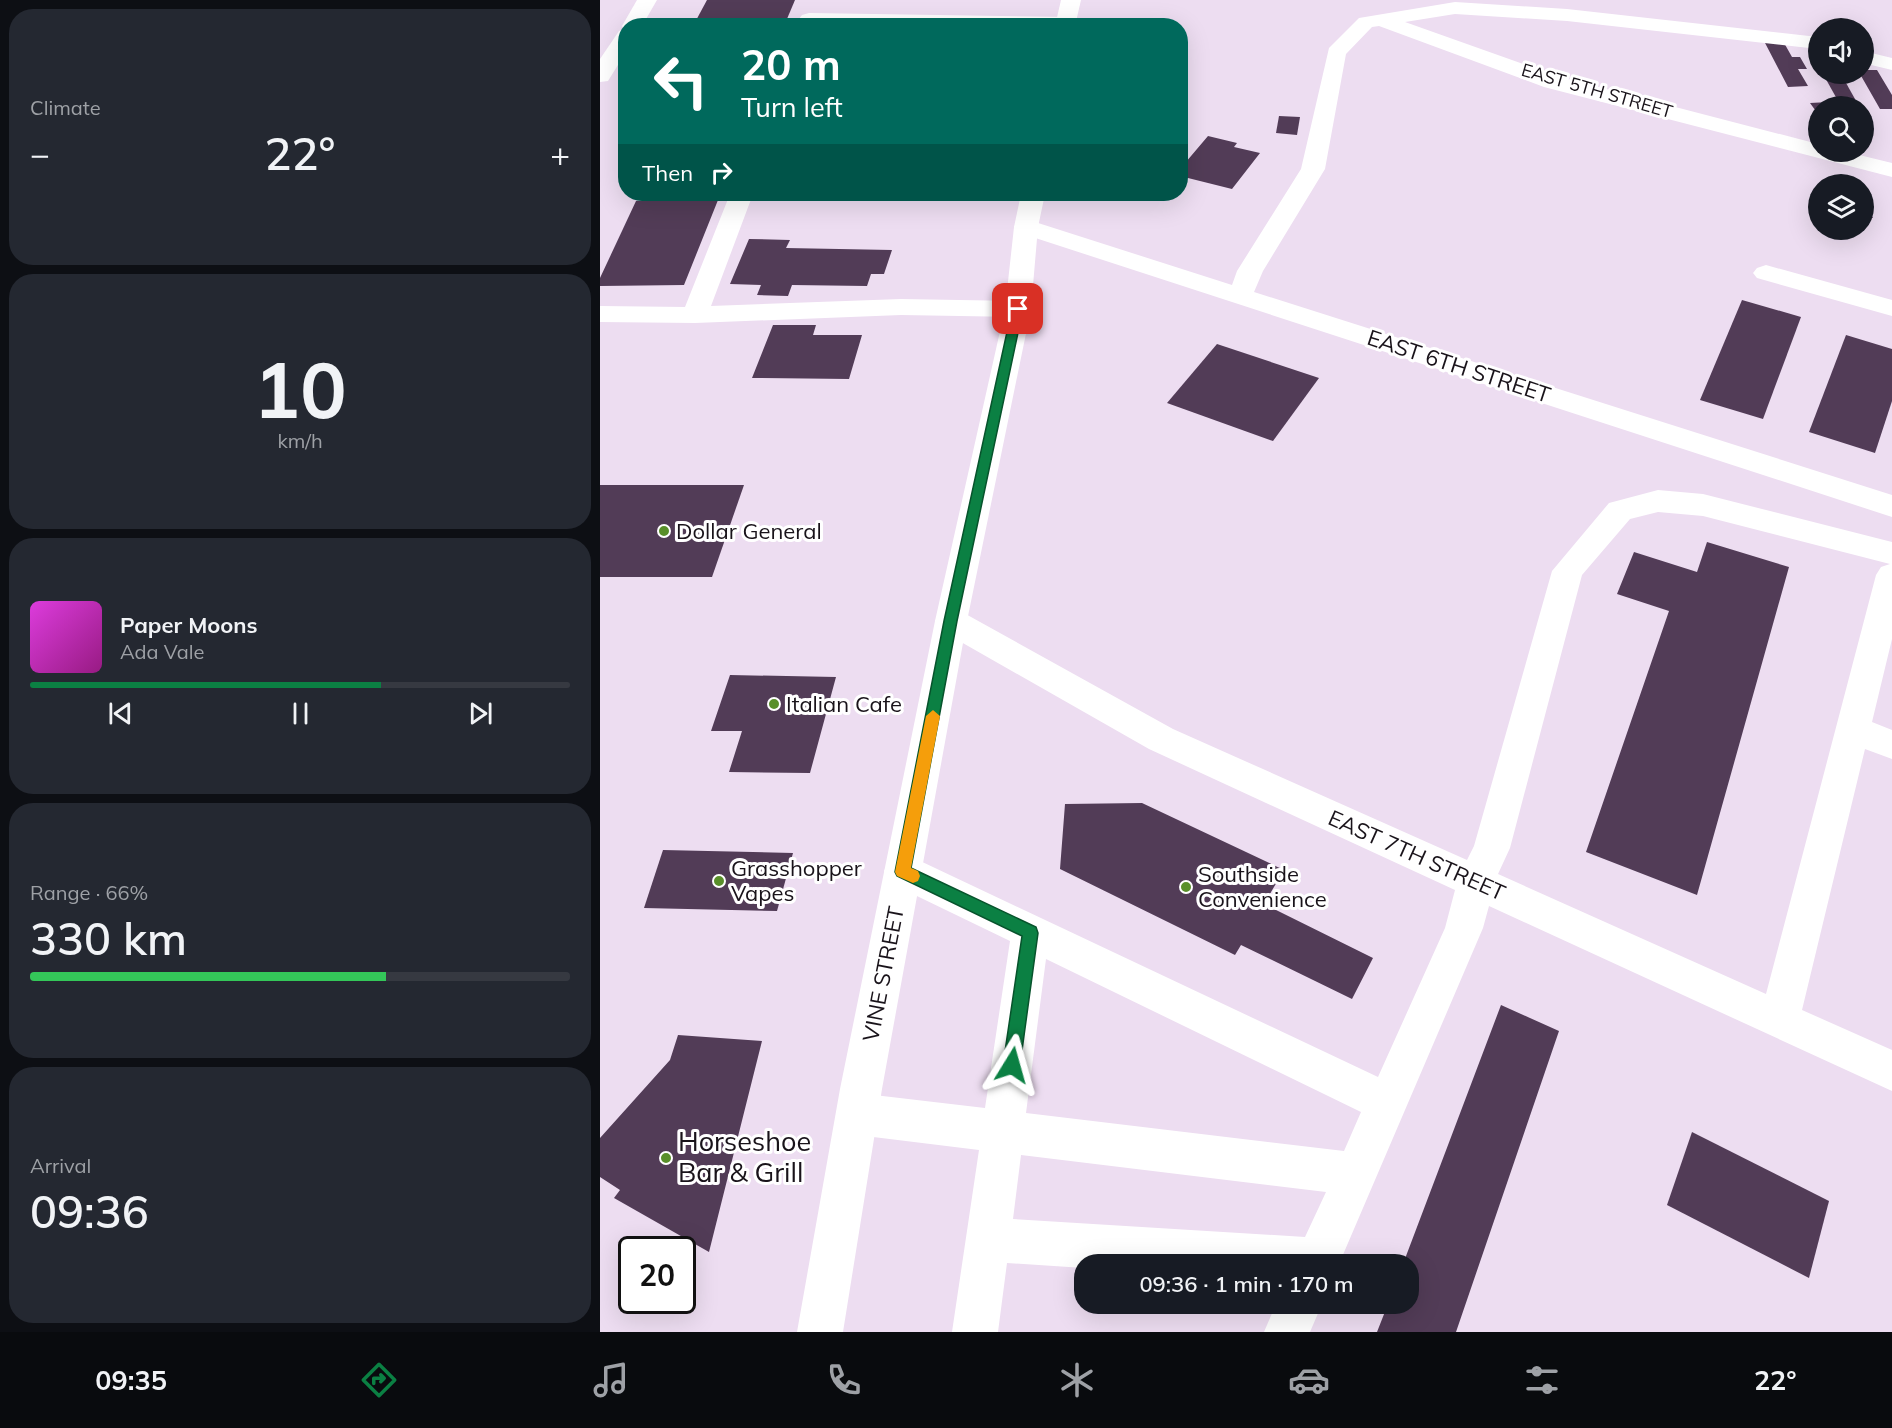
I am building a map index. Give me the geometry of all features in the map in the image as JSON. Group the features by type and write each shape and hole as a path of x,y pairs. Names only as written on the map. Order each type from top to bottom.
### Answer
{"street":[{"path":"637,18 647,0"},
{"path":"1066,18 1071,0"},
{"path":"1240,296 1250,271 1313,169 1335,52 1357,27 1366,22 1455,8 1567,15 1808,43"},
{"path":"810,15 895,18"},
{"name":"EAST 5TH STREET","path":"1379,20 1552,82 1808,148"},
{"path":"1874,47 1892,48"},
{"path":"600,76 618,48"},
{"path":"1874,60 1892,64"},
{"name":"EAST 5TH STREET","path":"1862,162 1892,170"},
{"path":"695,315 738,201"},
{"name":"VINE STREET","path":"819,1332 857,1114 951,621 1018,309 1026,227 1032,201"},
{"name":"EAST 6TH STREET","path":"1026,227 1892,506"},
{"path":"1766,273 1892,308"},
{"path":"600,314 695,315 901,307 1018,309"},
{"path":"1321,1254 1464,928 1476,881 1492,848 1568,571 1620,511 1658,501 1703,505 1892,553"},
{"path":"1779,1020 1892,575"},
{"name":"EAST 7TH STREET","path":"951,621 1161,739 1892,1071"},
{"path":"1852,730 1892,745"},
{"path":"903,872 1387,1103"},
{"path":"975,1332 1030,933"},
{"path":"857,1114 1356,1174"},
{"path":"987,1240 1197,1254"},
{"path":"1287,1332 1295,1314"}],"building":[{"path":"707,0 795,0 787,18 697,18"},
{"path":"1764,41 1783,41 1792,57 1800,57 1807,69 1798,69 1808,86 1788,87"},
{"path":"1874,70 1877,70 1892,95 1892,109 1880,109 1866,84 1874,84"},
{"path":"1829,84 1847,84 1853,96 1835,96"},
{"path":"1279,116 1300,117 1297,135 1276,133"},
{"path":"1208,136 1237,143 1234,147 1260,153 1232,189 1188,178 1188,160"},
{"path":"636,201 718,201 684,285 600,286 600,278"},
{"path":"749,239 790,240 786,248 892,250 884,274 871,274 867,286 792,285 788,296 757,295 761,285 730,284"},
{"path":"1742,300 1801,317 1763,419 1700,400"},
{"path":"773,325 816,325 813,335 862,335 849,379 752,378"},
{"path":"1846,335 1892,349 1892,401 1875,453 1809,432"},
{"path":"1217,344 1319,378 1273,441 1167,403"},
{"name":"Dollar General","path":"600,485 744,485 712,577 600,577"},
{"path":"1707,542 1789,567 1697,895 1586,852 1669,611 1617,594 1634,552 1697,572"},
{"name":"Italian Cafe","path":"730,675 836,677 810,773 729,772 742,731 711,731"},
{"name":"Southside Convenience","path":"1142,803 1284,870 1264,904 1373,958 1352,999 1241,945 1235,955 1060,869 1065,804"},
{"name":"Grasshopper Vapes","path":"663,850 793,853 777,911 644,908"},
{"path":"1501,1005 1559,1031 1456,1332 1377,1332 1384,1314 1419,1314 1419,1254 1407,1254"},
{"name":"Horseshoe Bar & Grill","path":"678,1035 762,1041 709,1252 696,1245 696,1236 681,1236 614,1198 620,1190 600,1177 600,1138 670,1060"},
{"path":"1692,1132 1829,1201 1809,1278 1667,1205"}],"slow traffic":[{"path":"913,876 903,872 933,716"}],"place":[{"name":"Dollar General","path":"664,531"},
{"name":"Italian Cafe","path":"774,704"},
{"name":"Grasshopper Vapes","path":"719,881"},
{"name":"Southside Convenience","path":"1186,887"},
{"name":"Horseshoe Bar & Grill","path":"666,1158"}],"route":[{"path":"1012,1065 1030,933 903,872 951,621 1018,309"}]}
